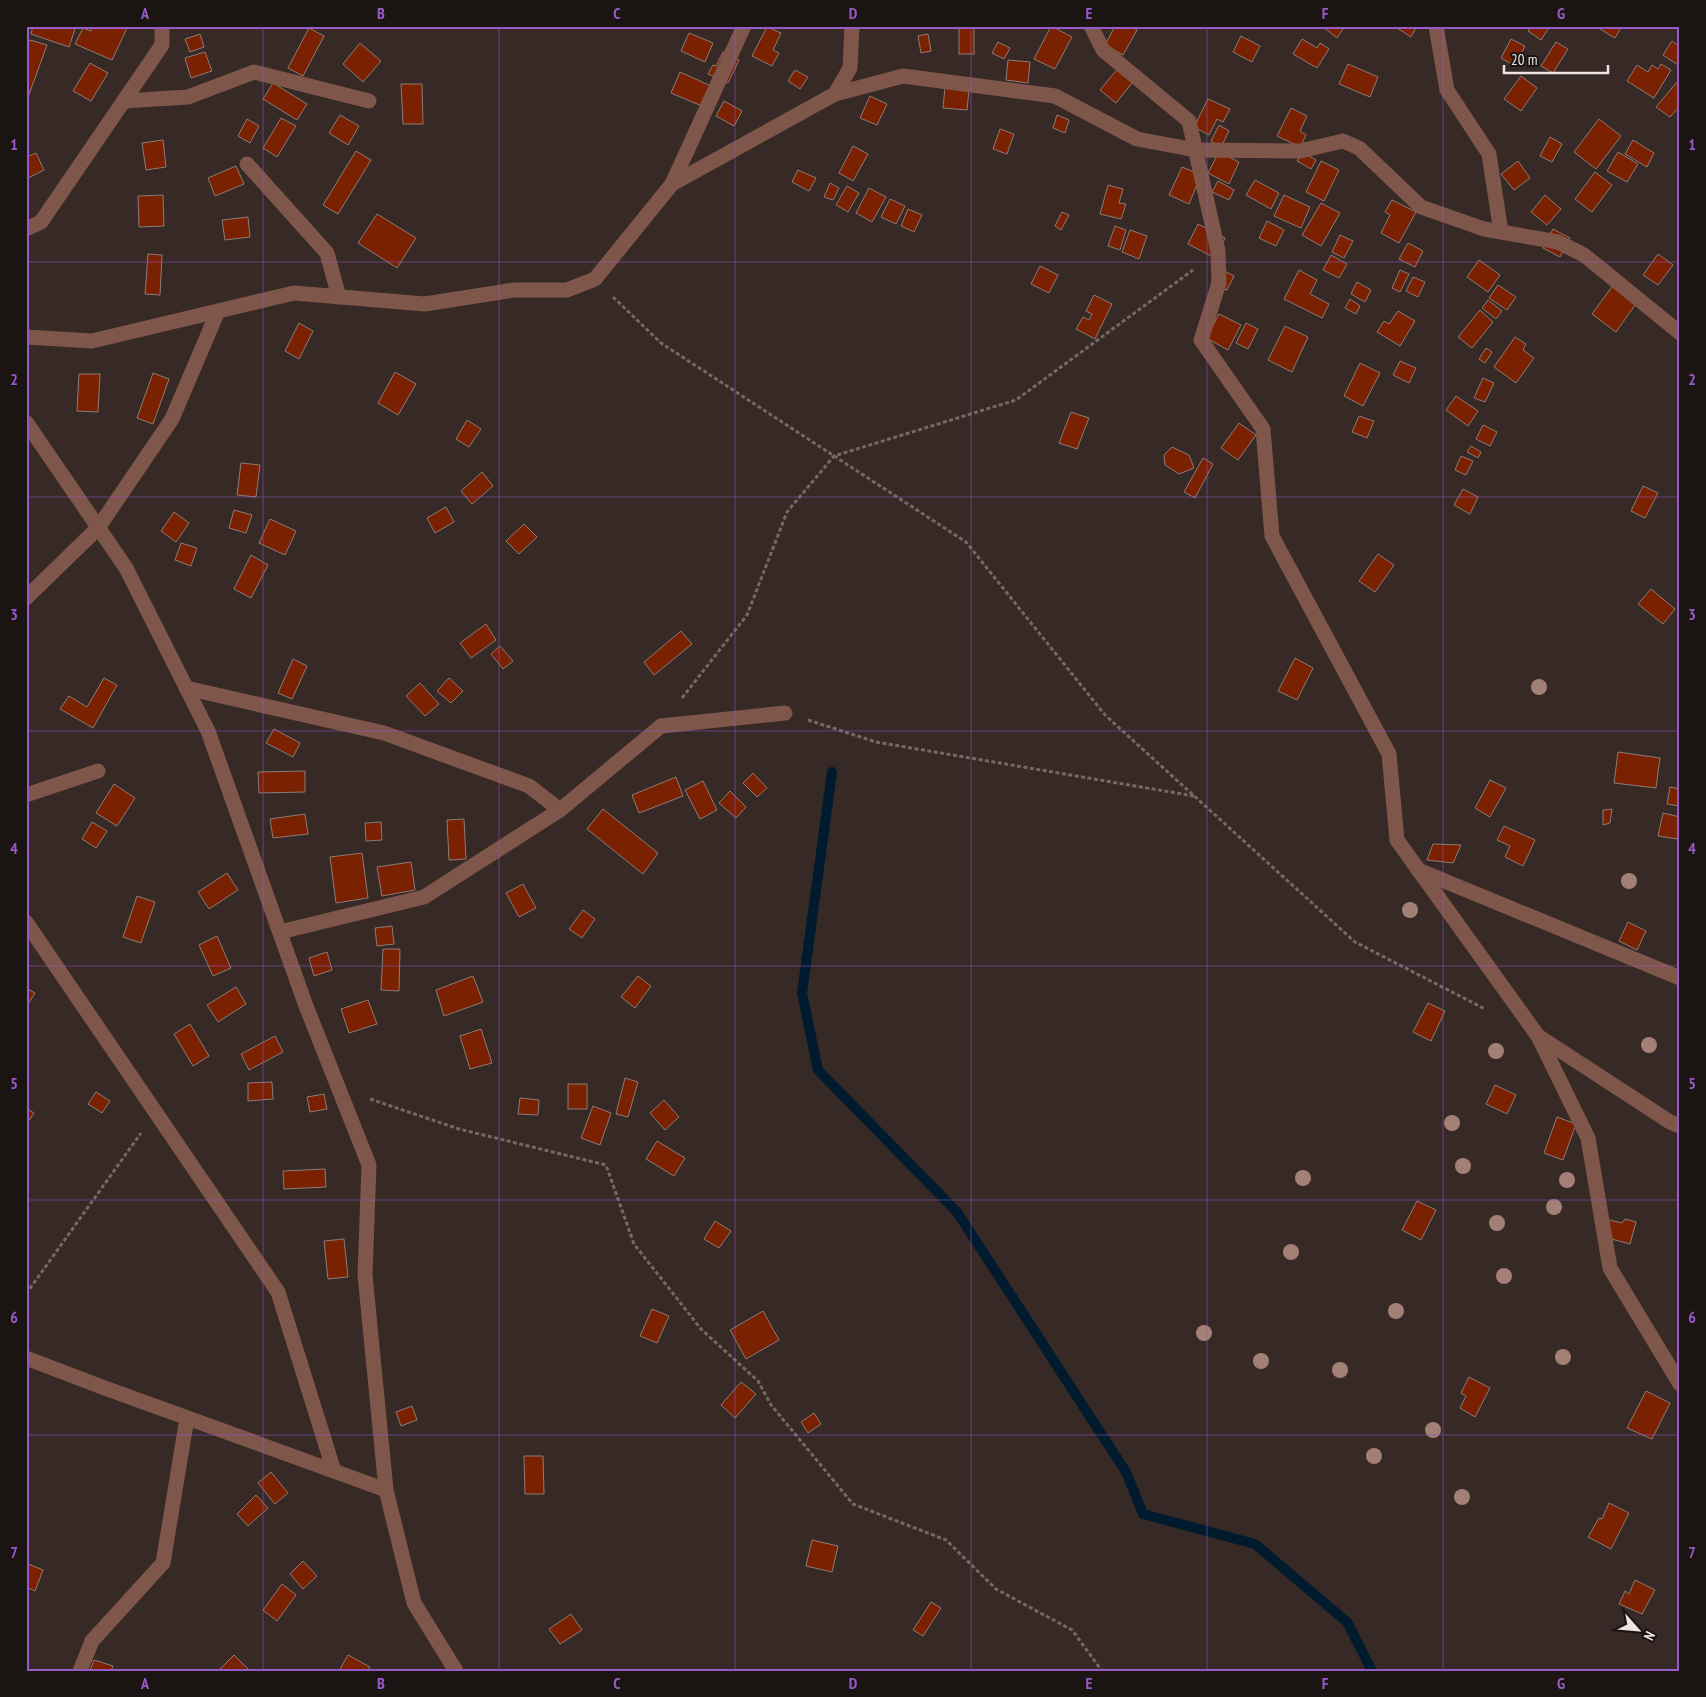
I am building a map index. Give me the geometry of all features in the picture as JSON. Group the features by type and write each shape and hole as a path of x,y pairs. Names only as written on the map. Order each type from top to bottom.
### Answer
{"street":[{"path":"26,230 41,222 162,45 162,26"},
{"path":"26,337 92,340 294,293 425,304 514,290 567,290 595,279 672,184 744,26"},
{"path":"835,94 850,68 852,26"},
{"path":"1091,26 1103,50 1190,120 1218,251 1219,283 1201,340 1263,429 1272,536 1389,754 1396,840 1538,1036 1588,1138 1610,1268 1680,1384"},
{"path":"1436,26 1446,90 1489,154 1501,232"},
{"path":"124,101 188,97 254,72 369,102"},
{"path":"672,184 835,94 903,76 1055,96 1136,139 1196,150 1300,151 1343,141 1359,148 1421,207 1484,229 1558,242 1584,255 1680,333"},
{"path":"247,164 328,253 338,297"},
{"path":"26,598 98,528 172,419 218,311"},
{"path":"26,422 126,568 208,731 306,1006 369,1166 365,1275 386,1490 414,1603 456,1671"},
{"path":"186,688 384,733 529,786 560,810"},
{"path":"280,932 424,897 560,810 661,726 785,713"},
{"path":"26,795 98,771"},
{"path":"1418,870 1680,978"},
{"path":"26,922 278,1292 334,1471"},
{"path":"1538,1036 1670,1122 1680,1126"},
{"path":"26,1358 386,1490"},
{"path":"80,1671 92,1641 163,1563 187,1418"}],"path":[{"path":"661,726 746,616 787,512 834,456 1016,400 1218,251"},
{"path":"595,279 661,343 966,542 1105,715 1354,942 1486,1009"},
{"path":"785,713 876,742 1194,797"},
{"path":"339,1089 459,1129 606,1165 634,1244 701,1329 758,1381 772,1405 853,1504 946,1540 996,1589 1072,1630 1102,1671"},
{"path":"26,1294 156,1112"}],"building":[{"path":"33,26 76,26 69,47 31,34"},
{"path":"93,26 128,26 112,60 75,44 83,28 91,31"},
{"path":"959,26 974,26 974,54 959,54"},
{"path":"1051,26 1072,37 1055,69 1034,59"},
{"path":"1115,26 1131,26 1137,30 1123,55 1105,45"},
{"path":"1322,26 1345,26 1337,38"},
{"path":"1394,26 1417,26 1411,37"},
{"path":"1531,26 1550,26 1541,40 1528,31"},
{"path":"1602,26 1622,26 1615,38 1600,29"},
{"path":"767,27 781,33 773,50 779,53 772,66 752,56"},
{"path":"309,28 324,36 303,76 288,68"},
{"path":"689,33 713,43 705,62 681,51"},
{"path":"200,34 204,47 190,52 185,39"},
{"path":"928,34 931,51 921,53 918,36"},
{"path":"1241,36 1260,46 1252,62 1233,52"},
{"path":"1302,39 1317,48 1320,43 1329,49 1317,68 1293,54"},
{"path":"1511,39 1525,46 1515,66 1501,58"},
{"path":"30,40 47,45 27,100 26,46"},
{"path":"1672,41 1680,47 1680,63 1678,65 1663,55"},
{"path":"998,42 1010,48 1004,59 992,53"},
{"path":"1556,42 1568,49 1553,73 1541,66"},
{"path":"360,43 381,61 363,82 343,64"},
{"path":"205,52 212,71 191,78 185,58"},
{"path":"723,52 739,60 728,83 708,74 713,65 716,66"},
{"path":"1008,60 1030,62 1028,83 1006,80"},
{"path":"90,63 108,73 91,101 73,91"},
{"path":"1348,64 1378,77 1370,97 1339,84"},
{"path":"1661,64 1671,70 1654,98 1627,81 1637,65 1648,72 1652,65 1658,69"},
{"path":"1120,66 1136,78 1116,103 1100,90"},
{"path":"795,70 808,77 800,89 788,81"},
{"path":"680,72 711,86 702,106 671,93"},
{"path":"1521,76 1537,88 1521,111 1504,99"},
{"path":"1677,82 1680,84 1680,106 1670,117 1656,107"},
{"path":"273,83 307,104 297,120 263,99"},
{"path":"401,84 422,84 423,124 403,124"},
{"path":"945,87 969,90 967,110 943,108"},
{"path":"870,96 887,104 877,125 860,118"},
{"path":"1208,99 1230,109 1223,122 1217,119 1209,135 1194,127"},
{"path":"724,101 742,111 734,126 716,116"},
{"path":"1291,108 1307,116 1300,131 1306,135 1300,147 1277,136"},
{"path":"340,115 359,126 348,145 329,133"},
{"path":"1057,115 1069,120 1065,133 1053,128"},
{"path":"281,118 296,126 277,157 263,148"},
{"path":"247,119 259,126 250,143 238,136"},
{"path":"1599,119 1621,136 1596,169 1574,152"},
{"path":"1219,125 1229,131 1221,147 1211,141"},
{"path":"1000,129 1014,134 1007,154 993,149"},
{"path":"1550,137 1562,144 1552,162 1540,156"},
{"path":"163,140 166,167 146,170 142,143"},
{"path":"1633,140 1654,153 1647,167 1625,154"},
{"path":"853,146 868,154 853,181 839,173"},
{"path":"356,151 371,160 338,214 323,205"},
{"path":"1219,152 1239,162 1229,184 1208,173"},
{"path":"1302,152 1316,160 1311,169 1297,161"},
{"path":"1618,152 1638,164 1627,182 1607,171"},
{"path":"36,153 44,170 26,179 26,157"},
{"path":"1321,161 1339,170 1324,201 1306,192"},
{"path":"1518,161 1530,178 1514,190 1501,174"},
{"path":"236,166 244,184 215,196 208,178"},
{"path":"1182,167 1201,175 1189,204 1169,195"},
{"path":"798,170 816,178 809,191 792,182"},
{"path":"1595,172 1612,185 1592,212 1575,199"},
{"path":"1255,180 1279,193 1271,209 1246,195"},
{"path":"1218,181 1234,190 1229,200 1212,192"},
{"path":"830,183 839,188 833,200 824,197"},
{"path":"1108,185 1123,189 1119,203 1126,204 1121,219 1100,214"},
{"path":"847,186 859,193 848,212 836,205"},
{"path":"869,188 886,197 872,222 856,213"},
{"path":"163,195 164,226 139,227 138,196"},
{"path":"1284,195 1310,207 1301,228 1274,216"},
{"path":"1545,195 1561,209 1547,225 1531,212"},
{"path":"890,199 905,206 896,224 881,217"},
{"path":"1392,200 1416,212 1399,243 1381,233 1390,215 1385,212"},
{"path":"1321,203 1340,213 1321,246 1302,235"},
{"path":"908,209 922,215 914,232 901,226"},
{"path":"1062,212 1069,215 1061,230 1055,226"},
{"path":"377,214 416,238 397,268 358,243"},
{"path":"248,217 250,237 225,240 222,220"},
{"path":"1267,221 1284,230 1276,246 1259,238"},
{"path":"1198,224 1225,238 1215,258 1188,244"},
{"path":"1115,226 1126,230 1120,250 1108,246"},
{"path":"1553,229 1570,238 1560,257 1543,248"},
{"path":"1130,230 1147,236 1139,259 1122,252"},
{"path":"1340,235 1353,241 1344,258 1332,252"},
{"path":"1408,243 1423,251 1415,267 1399,259"},
{"path":"148,254 162,255 160,295 145,294"},
{"path":"1658,254 1673,265 1658,285 1643,275"},
{"path":"1331,255 1347,264 1339,278 1323,270"},
{"path":"1479,260 1500,275 1488,292 1467,277"},
{"path":"1040,266 1058,275 1049,293 1031,284"},
{"path":"1219,268 1234,276 1227,290 1211,283"},
{"path":"1299,270 1317,280 1310,294 1329,304 1322,318 1284,299"},
{"path":"1400,270 1409,274 1400,292 1392,288"},
{"path":"1413,277 1425,282 1418,297 1406,291"},
{"path":"1617,280 1640,298 1616,332 1592,314"},
{"path":"1357,282 1371,290 1365,302 1351,294"},
{"path":"1498,285 1516,297 1507,310 1489,298"},
{"path":"1094,295 1112,304 1095,339 1076,329 1083,317 1089,320 1092,314 1086,311"},
{"path":"1350,299 1360,306 1356,314 1345,308"},
{"path":"1488,300 1502,311 1496,319 1482,308"},
{"path":"1480,310 1493,322 1472,348 1458,337"},
{"path":"1398,311 1415,321 1400,346 1377,332 1384,321 1389,324"},
{"path":"1219,314 1241,325 1228,350 1206,338"},
{"path":"299,323 313,331 299,359 285,351"},
{"path":"1246,323 1258,329 1248,349 1236,343"},
{"path":"1285,326 1308,337 1292,372 1268,360"},
{"path":"1515,337 1526,344 1523,350 1534,358 1516,383 1494,367"},
{"path":"1486,348 1492,352 1485,363 1479,359"},
{"path":"1400,361 1416,368 1409,383 1393,375"},
{"path":"1360,363 1380,373 1363,406 1344,396"},
{"path":"395,372 416,384 398,415 378,403"},
{"path":"153,373 169,379 153,424 137,418"},
{"path":"79,374 100,374 98,412 77,411"},
{"path":"1483,378 1494,383 1485,402 1474,398"},
{"path":"1456,396 1478,411 1468,426 1446,410"},
{"path":"1071,412 1089,418 1077,449 1059,443"},
{"path":"1359,416 1374,421 1367,438 1352,432"},
{"path":"467,420 481,429 469,447 456,439"},
{"path":"1239,423 1256,435 1238,460 1221,448"},
{"path":"1483,425 1497,432 1490,446 1476,439"},
{"path":"1471,446 1481,452 1478,458 1467,452"},
{"path":"1172,447 1189,455 1194,468 1179,474 1165,465 1164,455"},
{"path":"1461,456 1473,461 1466,475 1455,470"},
{"path":"1203,458 1213,464 1195,498 1184,492"},
{"path":"241,463 260,465 256,497 237,495"},
{"path":"482,472 493,486 472,504 461,491"},
{"path":"1643,486 1658,493 1645,518 1631,511"},
{"path":"1463,489 1478,497 1470,514 1454,505"},
{"path":"446,507 454,522 435,533 427,518"},
{"path":"234,510 252,515 246,533 229,528"},
{"path":"174,512 189,523 176,542 161,531"},
{"path":"270,519 296,531 285,555 259,543"},
{"path":"524,524 537,537 519,554 506,541"},
{"path":"181,543 197,548 191,566 175,560"},
{"path":"1378,554 1394,565 1375,592 1359,581"},
{"path":"251,555 268,565 251,598 234,589"},
{"path":"1651,589 1675,609 1663,624 1638,604"},
{"path":"486,624 496,640 471,658 460,643"},
{"path":"681,631 692,644 654,675 644,662"},
{"path":"500,646 513,661 503,669 491,654"},
{"path":"1295,658 1313,668 1297,700 1278,691"},
{"path":"293,659 307,666 292,699 278,693"},
{"path":"104,678 117,685 93,728 60,709 69,696 87,707"},
{"path":"449,678 463,691 451,703 437,691"},
{"path":"420,683 439,704 425,716 406,696"},
{"path":"274,729 300,743 293,757 266,743"},
{"path":"1618,752 1660,758 1656,788 1614,783"},
{"path":"305,771 305,792 259,793 258,772"},
{"path":"753,773 767,788 757,797 743,783"},
{"path":"676,777 683,796 639,813 632,795"},
{"path":"1490,780 1506,788 1490,817 1475,808"},
{"path":"703,781 717,810 700,819 685,790"},
{"path":"114,784 135,798 117,826 96,813"},
{"path":"1670,787 1680,789 1680,806 1667,804"},
{"path":"730,791 746,807 736,818 719,803"},
{"path":"603,809 658,853 643,874 587,829"},
{"path":"1612,809 1610,823 1603,825 1603,810"},
{"path":"1663,813 1680,817 1677,839 1658,836"},
{"path":"305,814 308,834 273,838 270,819"},
{"path":"464,819 466,859 449,860 447,820"},
{"path":"92,822 107,831 96,848 82,839"},
{"path":"381,822 382,840 366,841 365,823"},
{"path":"1504,826 1535,840 1523,866 1505,857 1510,846 1497,840"},
{"path":"1433,844 1461,845 1453,863 1427,860"},
{"path":"362,853 368,898 336,903 330,857"},
{"path":"411,862 415,890 382,896 377,867"},
{"path":"227,873 238,890 209,909 198,892"},
{"path":"523,884 536,908 519,917 506,893"},
{"path":"137,896 155,902 141,943 123,937"},
{"path":"583,910 595,919 582,938 569,929"},
{"path":"1628,922 1646,931 1637,950 1619,941"},
{"path":"392,926 394,944 377,946 375,928"},
{"path":"217,936 231,968 213,976 199,945"},
{"path":"383,949 400,949 399,991 381,990"},
{"path":"327,952 332,970 314,976 309,958"},
{"path":"473,976 483,1002 444,1016 436,990"},
{"path":"638,976 651,986 635,1008 621,997"},
{"path":"236,987 246,1004 218,1022 207,1005"},
{"path":"26,988 35,993 26,1007"},
{"path":"368,1000 377,1024 349,1033 341,1009"},
{"path":"1428,1003 1445,1011 1431,1041 1413,1032"},
{"path":"190,1024 209,1056 193,1066 174,1034"},
{"path":"481,1029 492,1063 470,1069 460,1036"},
{"path":"275,1036 283,1052 249,1070 241,1054"},
{"path":"625,1078 638,1082 628,1117 616,1114"},
{"path":"272,1082 273,1099 248,1101 248,1083"},
{"path":"568,1084 587,1084 587,1109 568,1109"},
{"path":"1495,1085 1516,1095 1507,1114 1486,1104"},
{"path":"96,1092 110,1101 102,1113 88,1104"},
{"path":"324,1094 327,1109 310,1112 307,1097"},
{"path":"520,1098 539,1100 538,1115 518,1114"},
{"path":"664,1100 679,1117 665,1130 650,1113"},
{"path":"593,1106 611,1113 600,1145 581,1138"},
{"path":"26,1108 34,1113 26,1125"},
{"path":"1557,1117 1576,1124 1563,1160 1544,1153"},
{"path":"657,1141 685,1158 674,1176 646,1159"},
{"path":"325,1169 326,1187 284,1189 283,1171"},
{"path":"1417,1201 1436,1210 1421,1240 1402,1230"},
{"path":"1625,1219 1636,1222 1630,1244 1604,1237 1609,1220 1622,1223"},
{"path":"715,1221 731,1231 719,1248 704,1239"},
{"path":"344,1239 348,1277 328,1279 324,1241"},
{"path":"652,1309 669,1316 657,1343 640,1336"},
{"path":"763,1311 779,1340 746,1359 730,1330"},
{"path":"1469,1377 1490,1388 1475,1417 1460,1408 1466,1396 1461,1393"},
{"path":"741,1382 756,1394 735,1418 721,1405"},
{"path":"1646,1391 1670,1403 1652,1439 1627,1428"},
{"path":"412,1406 417,1420 401,1426 396,1412"},
{"path":"814,1413 821,1424 808,1433 801,1422"},
{"path":"524,1456 543,1456 544,1494 525,1494"},
{"path":"271,1472 288,1493 275,1504 258,1483"},
{"path":"256,1495 268,1508 248,1526 237,1514"},
{"path":"1609,1503 1629,1513 1611,1549 1588,1537 1599,1518 1602,1519"},
{"path":"812,1540 838,1546 832,1572 806,1566"},
{"path":"303,1561 317,1576 303,1589 290,1574"},
{"path":"26,1563 43,1570 35,1591 26,1587"},
{"path":"1635,1580 1655,1590 1642,1614 1619,1604 1625,1591 1629,1594"},
{"path":"282,1584 296,1595 277,1621 263,1610"},
{"path":"931,1602 941,1608 923,1636 913,1630"},
{"path":"571,1614 582,1630 560,1644 549,1629"},
{"path":"234,1655 250,1671 218,1671"},
{"path":"348,1655 370,1667 367,1671 339,1671"},
{"path":"94,1660 113,1666 111,1671 90,1671"}],"waterway":[{"path":"832,772 802,993 818,1070 957,1212 1126,1472 1143,1514 1255,1544 1347,1622 1372,1671"}]}
